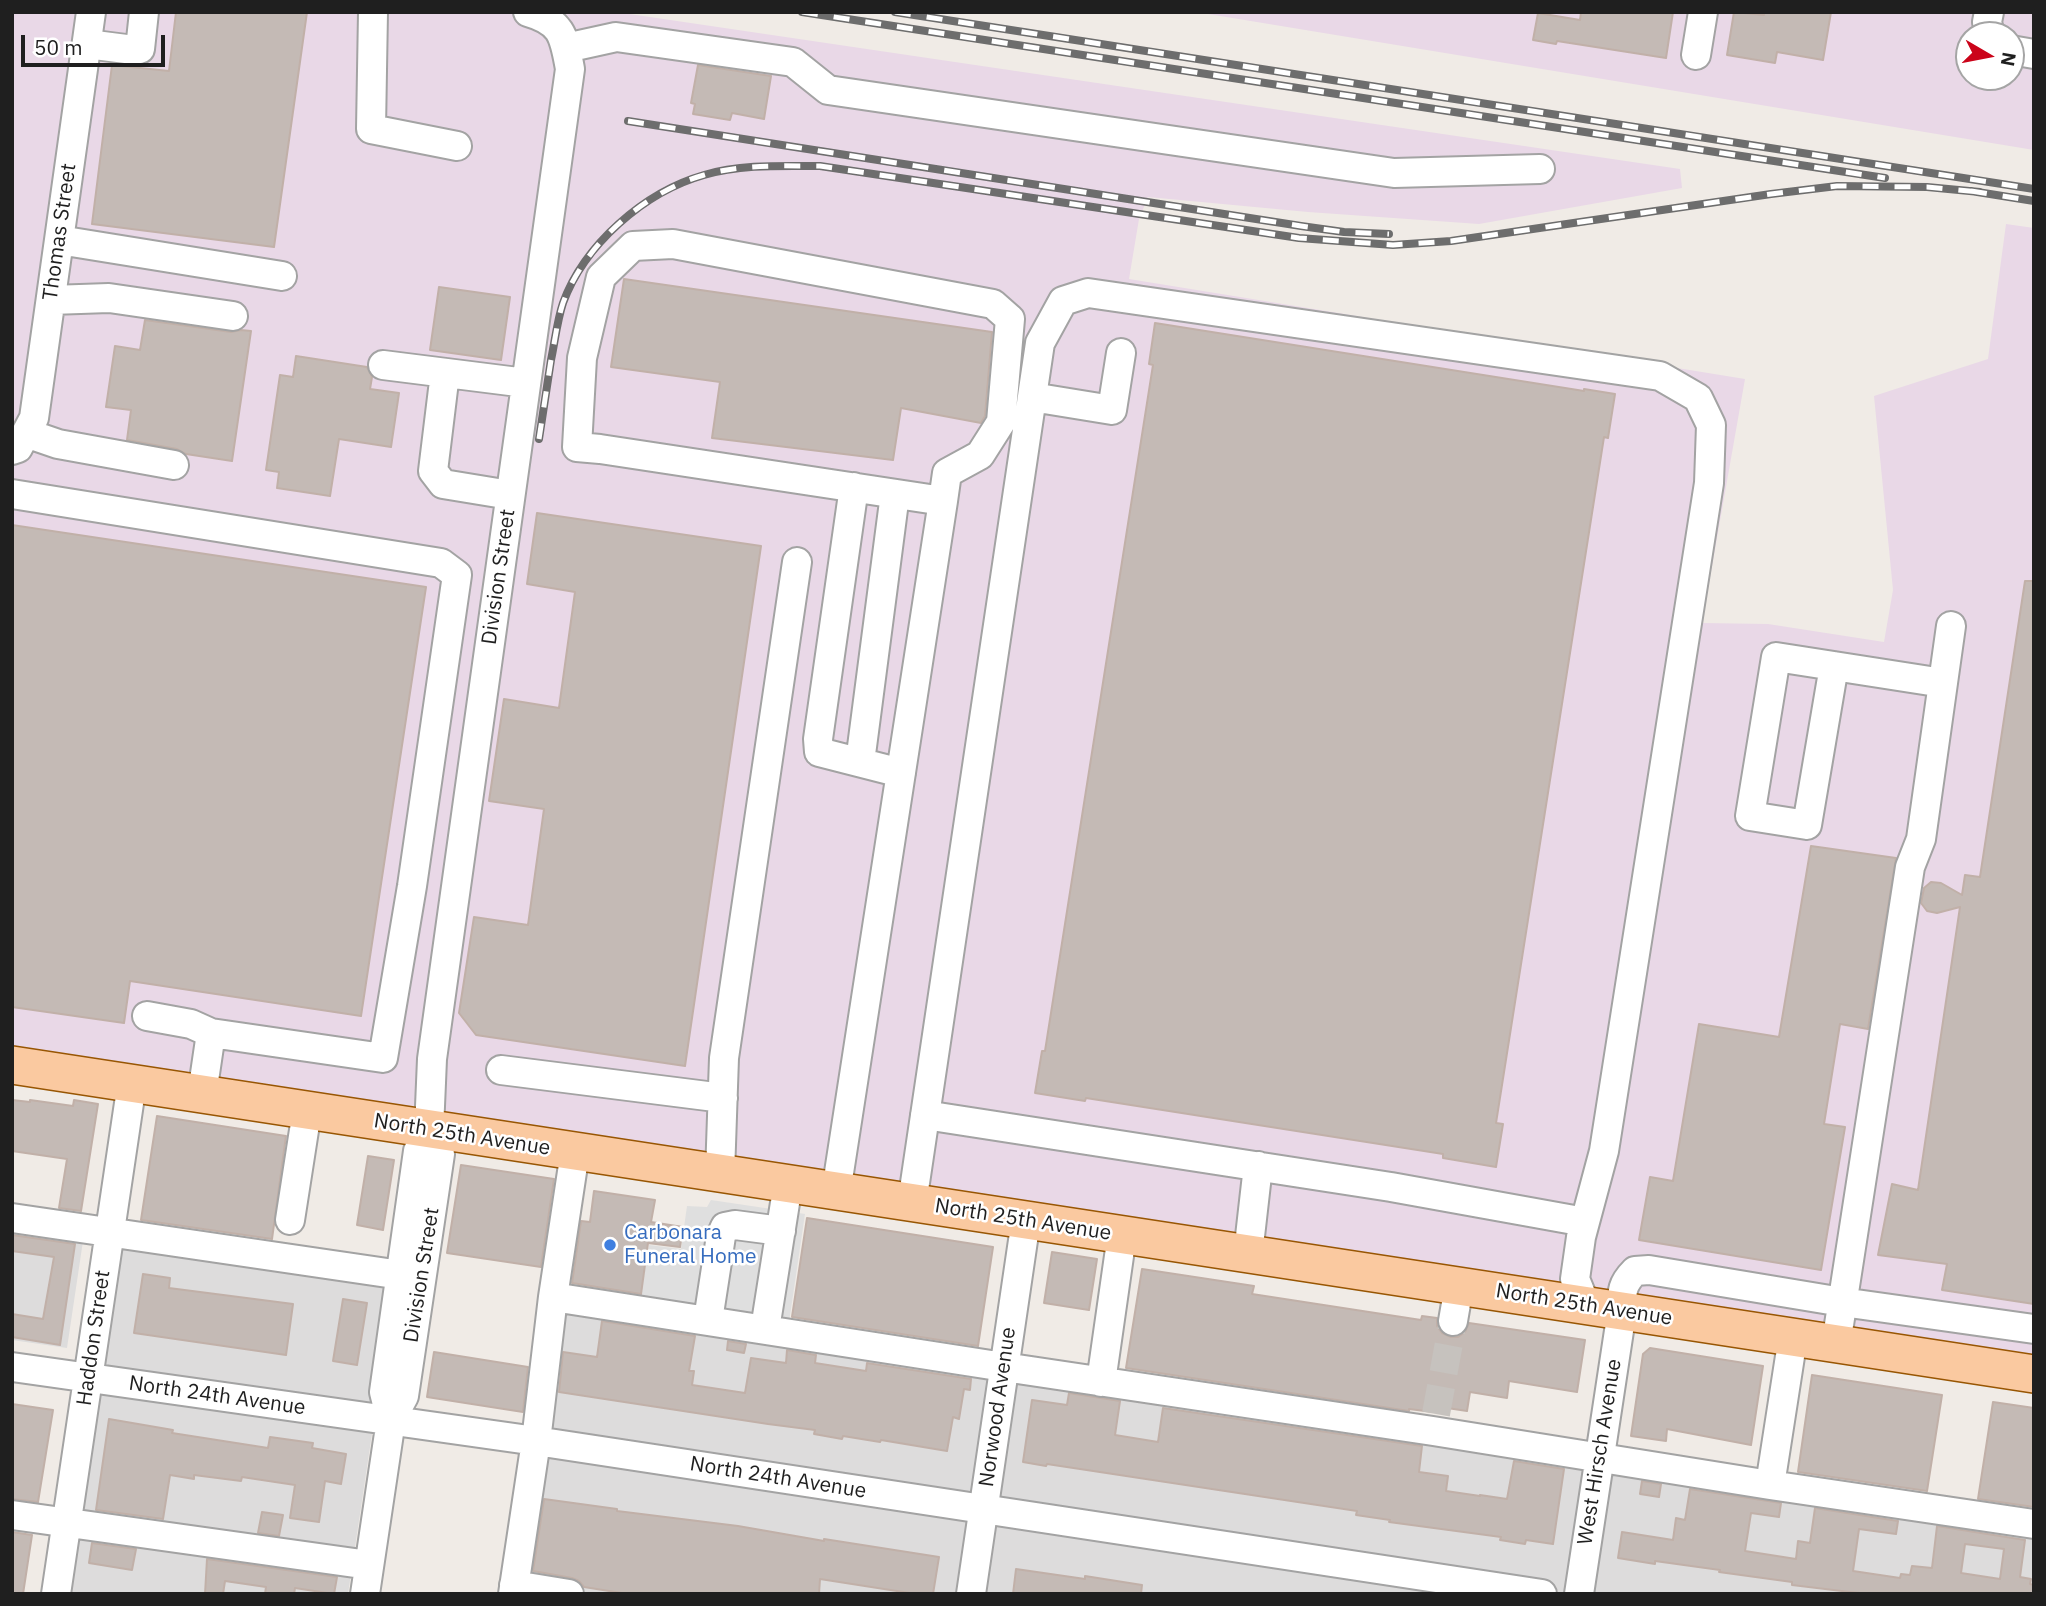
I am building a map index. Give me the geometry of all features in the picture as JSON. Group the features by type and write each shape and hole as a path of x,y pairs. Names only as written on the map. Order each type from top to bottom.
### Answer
{"main road":[{"name":"North 25th Avenue","path":"12,1065 2034,1374"}],"street":[{"name":"Thomas Street","path":"19,444 34,418 91,12"},
{"path":"87,44 134,50 139,48 144,12"},
{"path":"373,12 371,129 457,146"},
{"path":"528,12 545,17 562,37 615,37 793,62 828,90 1394,173 1540,169"},
{"path":"1696,55 1703,12"},
{"name":"Division Street","path":"391,1420 384,1396 418,1151 429,1130 432,1059 570,69 562,37"},
{"path":"59,240 282,276"},
{"path":"836,1192 943,501 947,473 980,455 1001,422 1010,319 993,304 673,244 633,246 601,277 582,358 577,447 943,501"},
{"path":"912,1203 1040,343 1063,301 1088,293 1660,376 1698,398 1711,425 1709,483 1604,1151 1585,1222 1575,1279 1586,1306"},
{"path":"51,300 109,298 233,316"},
{"path":"1032,397 1112,410 1121,353"},
{"path":"383,365 526,383"},
{"path":"445,373 433,471 443,484 510,495"},
{"path":"19,444 58,444 174,465"},
{"path":"853,487 818,738 819,752 901,773"},
{"path":"12,494 441,562 457,575 500,579"},
{"path":"860,762 895,494"},
{"path":"720,1174 724,1058 797,562"},
{"path":"147,1016 191,1024 211,1033 383,1058 412,886 457,575"},
{"path":"1836,1343 1910,867 1921,839 1951,626"},
{"path":"1834,666 1807,825 1749,816 1776,657 1834,666 1943,683"},
{"path":"444,668 486,672"},
{"path":"432,754 474,760"},
{"path":"412,886 456,893"},
{"path":"202,1094 211,1033"},
{"path":"501,1070 723,1098"},
{"name":"Haddon Street","path":"56,1594 132,1083"},
{"path":"290,1220 307,1111"},
{"path":"925,1115 1391,1187 1585,1222"},
{"name":"Division Street","path":"365,1594 391,1420 404,1395 440,1154 429,1130"},
{"path":"569,1594 513,1590 575,1152"},
{"path":"1248,1254 1258,1166"},
{"path":"765,1329 788,1184"},
{"path":"12,1218 401,1275"},
{"name":"Norwood Avenue","path":"971,1594 1026,1220"},
{"path":"708,1320 721,1236 725,1227 735,1224 781,1231"},
{"path":"1101,1382 1122,1235"},
{"name":"West Hirsch Avenue","path":"1579,1594 1625,1282 1635,1271 1648,1270 1842,1302"},
{"path":"1453,1321 1459,1286"},
{"path":"553,1297 1101,1382 1434,1422 1600,1457 2034,1524"},
{"path":"1842,1302 2034,1329"},
{"path":"1770,1485 1793,1337"},
{"name":"North 24th Avenue","path":"12,1367 536,1441 1542,1594"},
{"path":"12,1515 369,1565"}],"shaded area":[{"path":"12,12 616,12 1680,169 1682,188 1479,224 1148,197 1139,219 1129,279 1745,379 1702,623 1768,624 1884,642 1893,590 1874,396 1988,359 2006,224 2034,228 2034,1355 12,1046"},
{"path":"1196,12 2034,12 2034,150"},
{"path":"711,1200 805,1214 788,1329 639,1307 649,1245 681,1249 687,1206 707,1207"},
{"path":"12,1230 83,1241 67,1348 12,1340"},
{"path":"112,1245 394,1287 348,1594 60,1594"},
{"path":"565,1304 2034,1525 2034,1594 521,1594"}],"building":[{"path":"176,12 307,12 274,247 92,224 112,65 169,71"},
{"path":"1581,12 1673,12 1666,58 1557,41 1556,44 1533,40 1538,13 1580,20"},
{"path":"1734,12 1764,15 1764,12 1831,12 1823,60 1777,52 1775,63 1727,55"},
{"path":"698,65 771,76 764,119 732,113 730,120 693,114 695,104 691,103"},
{"path":"624,279 992,332 985,416 981,423 901,408 893,460 712,438 720,382 611,367"},
{"path":"439,287 510,297 501,360 430,350"},
{"path":"145,320 231,332 251,331 232,461 186,454 177,449 127,440 131,410 106,407 115,346 140,350"},
{"path":"1155,323 1615,394 1608,438 1604,437 1496,1123 1503,1124 1496,1167 1443,1158 1443,1154 1086,1098 1085,1101 1035,1093 1042,1051 1045,1051 1153,365 1149,364"},
{"path":"296,356 367,367 372,377 370,389 399,393 391,447 339,439 330,496 277,488 279,472 266,470 280,375 293,377"},
{"path":"537,513 761,546 685,1066 476,1035 459,1013 474,917 528,925 544,809 489,801 504,699 559,708 575,592 527,584"},
{"path":"12,525 426,587 361,1016 130,981 124,1023 12,1007"},
{"path":"2025,581 2034,581 2034,1304 1942,1290 1947,1264 1878,1255 1892,1184 1918,1190 1960,907 1937,913 1927,911 1921,903 1924,888 1931,882 1941,883 1962,895 1965,875 1980,877"},
{"path":"1811,846 1896,858 1868,1029 1840,1024 1824,1124 1845,1127 1821,1270 1639,1240 1650,1177 1673,1181 1699,1024 1779,1037"},
{"path":"12,1100 73,1106 74,1100 98,1104 81,1211 59,1208 67,1159 12,1151"},
{"path":"157,1116 286,1136 272,1239 141,1220"},
{"path":"368,1156 394,1160 383,1230 357,1225"},
{"path":"461,1165 554,1179 541,1267 447,1253"},
{"name":"Carbonara Funeral Home","path":"594,1191 655,1200 651,1222 683,1227 680,1247 648,1243 641,1294 572,1283 581,1221 590,1222"},
{"path":"807,1218 993,1247 978,1346 792,1317"},
{"path":"12,1235 75,1244 60,1345 12,1337 12,1314 43,1319 54,1257 12,1251"},
{"path":"1052,1252 1097,1259 1089,1310 1044,1303"},
{"path":"1142,1269 1254,1286 1252,1294 1421,1320 1422,1316 1437,1318 1437,1326 1442,1333 1451,1337 1458,1337 1465,1332 1469,1323 1585,1340 1577,1392 1509,1381 1507,1398 1470,1392 1467,1411 1434,1406 1433,1412 1409,1411 1126,1368"},
{"path":"143,1274 170,1278 169,1288 293,1304 286,1355 134,1333"},
{"path":"343,1299 367,1303 357,1365 333,1361"},
{"path":"602,1321 695,1336 689,1371 694,1371 692,1385 745,1393 751,1358 786,1363 787,1350 816,1355 815,1363 866,1371 867,1363 971,1379 970,1390 964,1389 959,1419 953,1417 947,1451 881,1440 843,1436 842,1439 814,1434 815,1430 559,1392 563,1352 597,1357"},
{"path":"728,1341 746,1344 744,1353 727,1350"},
{"path":"1650,1348 1763,1366 1751,1445 1667,1429 1666,1441 1631,1436 1643,1354"},
{"path":"434,1352 528,1367 523,1412 427,1397"},
{"path":"1812,1375 1942,1395 1927,1491 1798,1472"},
{"path":"1069,1393 1120,1401 1115,1435 1158,1442 1163,1408 1422,1446 1419,1472 1448,1476 1446,1491 1507,1499 1514,1461 1564,1469 1553,1544 1526,1540 1525,1544 1500,1540 1501,1537 1389,1522 1390,1520 1356,1515 1357,1511 1023,1462 1032,1400 1067,1405"},
{"path":"1993,1402 2034,1408 2034,1507 1978,1499"},
{"path":"12,1404 53,1410 38,1502 12,1499"},
{"path":"109,1419 173,1430 172,1433 268,1448 270,1437 313,1443 312,1448 346,1454 341,1484 325,1481 319,1522 290,1518 295,1485 242,1477 241,1481 170,1475 163,1519 96,1510"},
{"path":"1642,1481 1661,1484 1659,1497 1640,1494"},
{"path":"1690,1489 1781,1503 1779,1517 1751,1513 1745,1551 1796,1559 1798,1541 1810,1543 1815,1508 1898,1521 1896,1534 1859,1529 1853,1571 1900,1578 1901,1574 1910,1575 1912,1566 1932,1568 1937,1526 2025,1540 2020,1577 2031,1579 2034,1594 1870,1594 1792,1585 1792,1582 1719,1572 1720,1570 1618,1558 1622,1532 1673,1540 1676,1518 1685,1520","holes":["1965,1544 2004,1549 2000,1579 1961,1573"]},
{"path":"544,1499 939,1557 933,1594 916,1594 820,1579 819,1594 628,1594 584,1587 572,1578 533,1571"},
{"path":"262,1512 283,1515 279,1536 258,1533"},
{"path":"12,1532 32,1535 23,1594 12,1594"},
{"path":"92,1543 136,1549 132,1570 89,1563"},
{"path":"207,1559 337,1577 334,1594 295,1588 294,1594 265,1594 266,1587 225,1581 223,1594 205,1594"},
{"path":"1016,1569 1142,1585 1141,1594 1013,1594"}],"tunnel":[{"path":"1436,1414 1453,1321"}],"railway":[{"path":"802,12 1885,178"},
{"path":"895,12 2034,189"},
{"path":"628,121 1301,226 1389,234"},
{"path":"539,439 561,310 585,261 601,241 639,208 682,183 718,171 762,166 820,166 1299,238 1393,245 1451,241 1837,186 1927,187 1980,192"},
{"path":"1971,191 2034,201"}],"place":[{"name":"Carbonara Funeral Home","path":"610,1245"}]}
